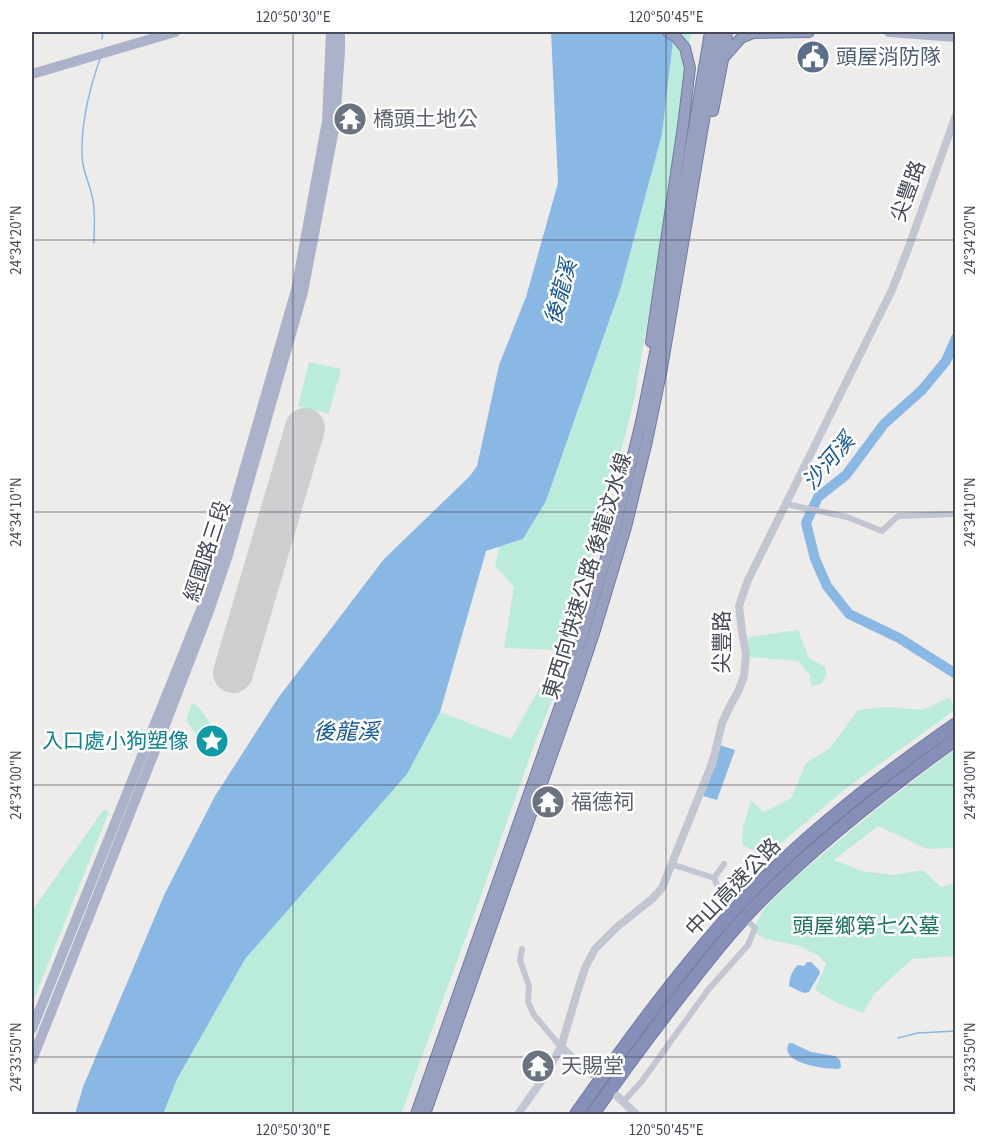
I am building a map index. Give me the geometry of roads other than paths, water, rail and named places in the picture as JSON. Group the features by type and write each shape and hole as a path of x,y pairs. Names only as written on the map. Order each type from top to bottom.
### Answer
{"highway":[{"path":"641,422 643,393 690,68 685,48 676,37 668,32"},
{"path":"683,126 708,32"},
{"name":"東西向快速公路 後龍汶水線","path":"416,1114 568,683 616,525 641,422 660,328 708,32"},
{"name":"東西向快速公路 後龍汶水線","path":"425,1114 595,630 626,527 662,368 719,32"},
{"path":"662,368 670,345 727,39 726,32"},
{"path":"723,59 741,38 753,33 809,32"},
{"name":"中山高速公路","path":"576,1114 664,994 712,935 752,892 836,813 956,724"},
{"name":"中山高速公路","path":"593,1114 688,985 761,900 837,830 956,739"}],"main road":[{"path":"32,68 152,32"},
{"path":"32,74 175,32"},
{"name":"經國路三段","path":"32,1029 197,618 220,554 296,290 327,121 331,32"},
{"name":"經國路三段","path":"32,1060 209,611 228,555 304,284 335,124 340,32"},
{"path":"889,32 956,37"}],"street":[{"name":"尖豐路","path":"518,1114 545,1076 561,1047 585,968 594,949 662,888 709,771 722,723 744,676 746,654 739,606 748,580 892,291 956,115"},
{"path":"786,504 847,517 882,531 898,516 956,514"},
{"path":"671,864 714,878 726,904"},
{"path":"714,878 724,864"},
{"path":"636,1114 620,1099 642,1081 708,990 748,945 755,928 751,924"},
{"path":"522,949 520,960 529,986 528,1002 534,1015 561,1047 591,1074"}],"water":[{"name":"後龍溪","path":"551,32 674,32 662,134 621,287 546,501 523,539 486,551 440,712 407,774 245,959 177,1079 163,1114 75,1114 83,1087 165,893 215,796 278,698 384,559 470,476 477,466 499,365 526,297 558,183"},
{"path":"720,745 735,750 717,800 703,796 716,764"},
{"path":"807,962 811,962 820,973 809,992 805,993 789,986 789,983 796,967 804,966"},
{"path":"789,1043 811,1052 835,1056 840,1060 841,1067 839,1069 824,1068 805,1064 790,1056 787,1050"}],"waterway":[{"path":"102,39 103,32"},
{"path":"94,243 94,207 83,166 82,143 86,106 100,59"},
{"name":"沙河溪","path":"956,338 946,361 922,390 884,424 846,475 818,497 806,523 815,559 827,586 849,614 899,638 956,674"},
{"path":"898,1038 918,1033 956,1031"}],"place":[{"name":"頭屋消防隊","path":"813,57"},
{"name":"橋頭土地公","path":"350,119"},
{"name":"入口處小狗塑像","path":"212,741"},
{"name":"福德祠","path":"548,802"},
{"name":"天賜堂","path":"538,1066"}],"park label":[{"name":"頭屋鄉第七公墓","path":"866,926"}]}
